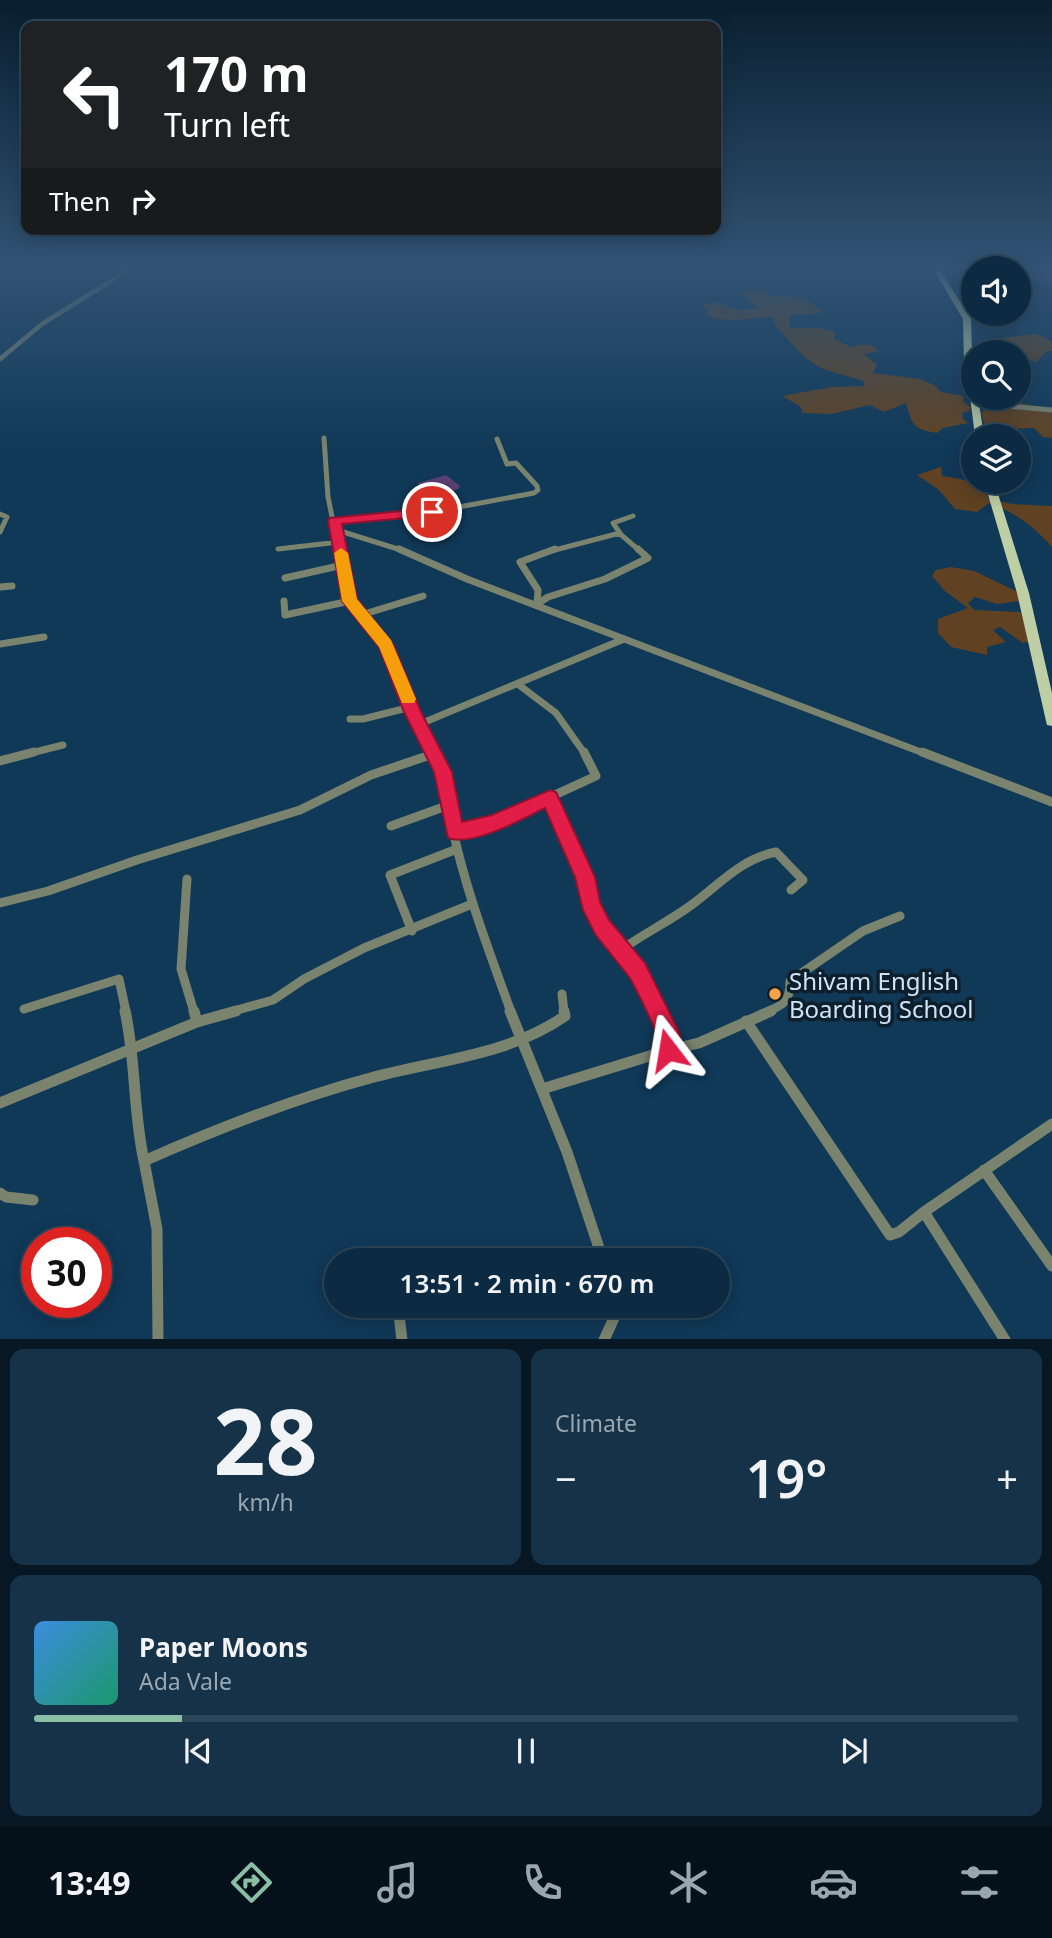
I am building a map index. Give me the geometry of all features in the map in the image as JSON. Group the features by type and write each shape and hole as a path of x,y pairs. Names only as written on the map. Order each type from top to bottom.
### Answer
{"main road":[{"path":"993,494 1023,593 1052,721"}],"street":[{"path":"0,359 39,326"},
{"path":"1031,407 1052,410"},
{"path":"324,438 328,497 337,530 349,601 385,644 411,707 443,772 457,849 472,904 521,1041 567,1152 599,1248"},
{"path":"334,520 432,512 534,493 538,490 537,486 516,463 507,464 497,439"},
{"path":"0,514 7,517 0,532"},
{"path":"537,604 548,597 624,572 648,558 619,533 613,523 633,516"},
{"path":"337,530 402,550 467,579 1052,802"},
{"path":"537,604 538,590 520,562 561,547 619,533"},
{"path":"278,549 339,542"},
{"path":"285,578 343,565"},
{"path":"0,587 12,586"},
{"path":"361,615 423,596"},
{"path":"284,601 285,615 349,601"},
{"path":"0,644 44,637"},
{"path":"420,724 624,639"},
{"path":"455,832 494,823 596,776 565,719 542,699 519,685"},
{"path":"350,719 363,719 411,707"},
{"path":"0,761 63,745"},
{"path":"0,903 48,891 137,859 300,810 371,775 433,754"},
{"path":"550,798 585,877 590,904 602,927 637,971 650,995 670,1038 668,1050"},
{"path":"391,826 449,805"},
{"path":"412,931 390,875 457,849"},
{"path":"621,950 702,898 712,885 763,853 776,852 803,880 791,890"},
{"path":"187,878 181,969 197,1021"},
{"path":"0,1103 197,1021 273,1000 304,979 364,948 412,931 472,904"},
{"path":"541,1089 699,1043 786,1004 790,997 790,981 863,931 900,916"},
{"path":"24,1009 119,979 133,1048 138,1135 157,1229 158,1339"},
{"path":"145,1161 270,1109 373,1077 521,1041 556,1024 565,1016 562,994"},
{"path":"746,1021 890,1235 899,1233 924,1212 1052,1124"},
{"path":"984,1170 1052,1266"},
{"path":"0,1193 6,1197 33,1200"},
{"path":"924,1212 1005,1339"},
{"path":"399,1318 402,1339"},
{"path":"604,1339 614,1318"}],"shaded area":[{"path":"777,326 821,328 835,332 834,339 851,347 866,344 872,346 878,351 864,354 877,365 873,373 920,379 934,385 941,392 961,395 961,410 970,410 962,413 963,419 968,423 943,428 937,433 923,430 912,421 906,403 884,412 870,405 831,414 803,413 800,406 782,396 832,387 865,386 863,381 827,370 810,361"},
{"path":"1035,334 1052,343 1052,351 1047,351 1036,362 1031,360 1031,340 1000,340"},
{"path":"1031,405 1052,409 1052,438 1043,437 1031,428 1031,424 984,424 981,412 1031,410"},
{"path":"941,467 942,476 961,479 961,494 988,494 988,499 1013,504 1052,506 1052,547 1024,521 989,503 977,512 955,509 938,489 917,475"},
{"path":"446,475 460,486 458,489 430,495 421,489 418,483"},
{"path":"951,567 974,571 1020,593 1020,601 997,604 975,597 968,603 974,610 1020,612 1025,618 1031,641 1023,643 1000,627 993,630 1006,642 987,647 987,655 951,647 938,633 938,619 968,608 945,591 932,576 936,570"}],"slow traffic":[{"path":"341,553 349,601 385,644 408,699"}],"place":[{"name":"Shivam English Boarding School","path":"775,994"}],"route":[{"path":"432,512 334,520 349,601 385,644 413,712 443,772 455,832 494,823 550,798 585,877 590,904 602,927 637,971 650,995 670,1038 668,1050"}]}
